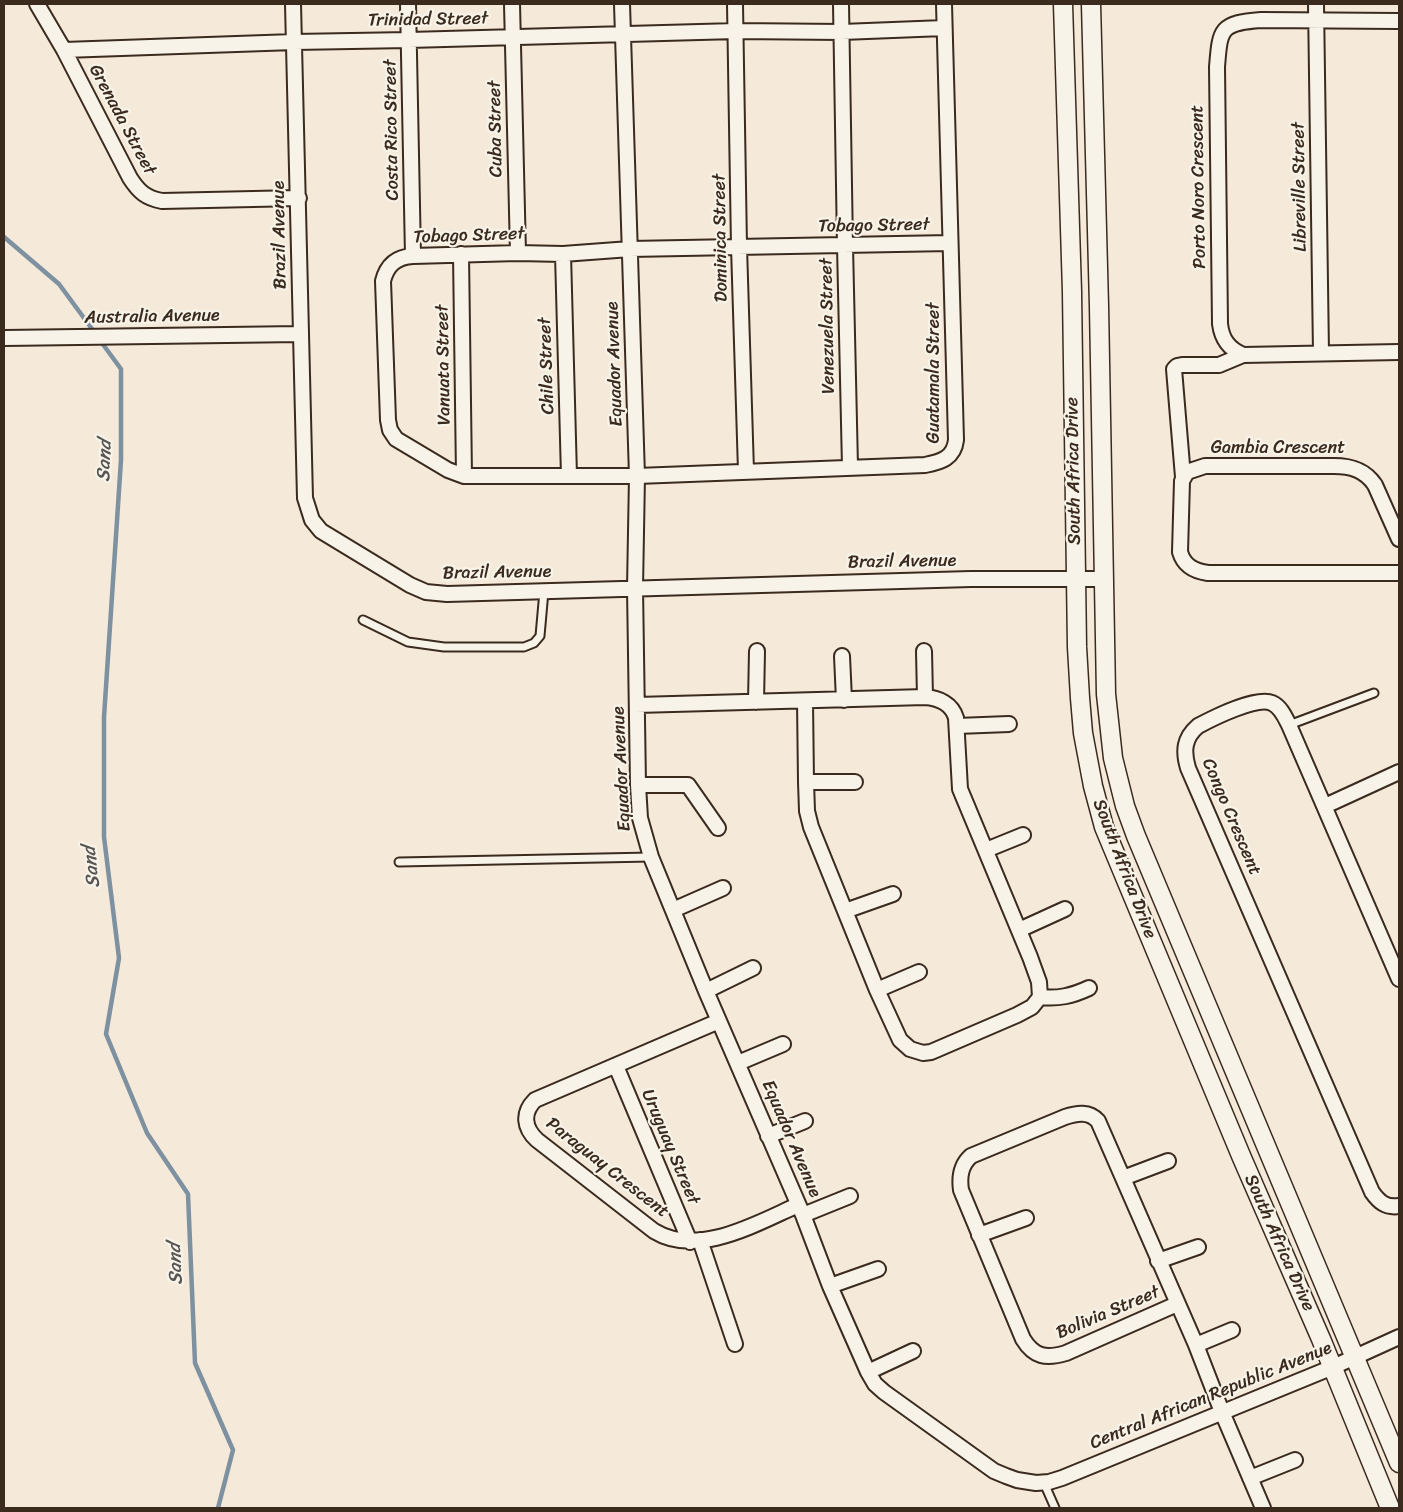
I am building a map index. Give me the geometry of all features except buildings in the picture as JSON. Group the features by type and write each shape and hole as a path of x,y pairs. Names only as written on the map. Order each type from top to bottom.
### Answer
{"street":[{"name":"Grenada Street","path":"37,4 64,50 130,178 137,190 145,196 162,200 299,198"},
{"name":"Brazil Avenue","path":"293,4 299,198 304,498 308,513 316,526 410,586 426,592 458,594 971,579 1103,579"},
{"name":"Costa Rico Street","path":"408,4 413,256"},
{"name":"Cuba Street","path":"512,4 518,253"},
{"name":"Equador Avenue","path":"622,4 637,476 635,588 638,785 640,818 651,857 800,1210 830,1286 875,1384 994,1470 1017,1480 1040,1483"},
{"name":"Dominica Street","path":"735,4 739,247 746,471"},
{"name":"Venezuela Street","path":"841,4 844,246 850,468"},
{"name":"Guatamala Street","path":"637,476 925,465 948,458 953,452 956,440 944,4"},
{"name":"South Africa Drive","path":"1062,4 1072,292 1076,647 1083,733 1093,786 1104,827 1242,1158 1333,1367 1390,1508"},
{"name":"South Africa Drive","path":"1091,4 1106,694 1113,758 1125,806 1136,836 1399,1463"},
{"name":"Libreville Street","path":"1316,4 1321,353"},
{"name":"Porto Noro Crescent","path":"1243,355 1235,352 1227,344 1221,335 1220,324 1217,67 1219,42 1222,32 1230,25 1243,21 1399,21"},
{"name":"Trinidad Street","path":"64,50 294,42 736,31 842,32 944,28"},
{"name":"Tobago Street","path":"637,476 464,476 448,470 396,439 390,430 388,420 383,281 385,271 391,262 413,256 461,254 563,254 630,249 950,243"},
{"name":"Vanuata Street","path":"461,254 464,476"},
{"name":"Chile Street","path":"563,254 569,476"},
{"name":"Australia Avenue","path":"4,338 300,334"},
{"path":"1399,352 1243,355 1219,365 1182,365 1176,366 1174,369 1183,477 1180,486 1180,552 1184,562 1193,570 1208,573 1399,573"},
{"name":"Gambia Crescent","path":"1183,477 1192,469 1214,465 1334,466 1354,468 1371,480 1399,539"},
{"path":"756,702 757,651"},
{"path":"924,651 925,697"},
{"path":"842,656 844,700"},
{"path":"637,705 925,697 937,699 949,706 955,714 957,726 960,789 1036,972 1040,997 1032,1007 1017,1016 938,1050 923,1053 910,1049 900,1040 877,990 811,827 807,811 805,701"},
{"name":"Congo Crescent","path":"1399,979 1325,806 1281,710 1273,704 1265,702 1254,703 1198,726 1191,732 1187,740 1185,747 1186,760 1369,1186 1375,1197 1381,1202 1390,1206 1399,1206"},
{"path":"957,726 1009,724"},
{"path":"1325,806 1399,772"},
{"path":"806,782 855,782"},
{"path":"638,785 688,785 718,828"},
{"path":"986,850 1023,835"},
{"path":"673,910 723,888"},
{"path":"845,911 893,894"},
{"path":"1019,930 1065,909"},
{"path":"706,991 753,968"},
{"path":"877,990 919,972"},
{"path":"1040,997 1061,998 1089,988"},
{"name":"Paraguay Crescent","path":"719,1021 535,1100 528,1109 526,1116 528,1130 537,1140 654,1231 671,1239 695,1241 725,1236 800,1210 850,1196"},
{"path":"738,1063 782,1044"},
{"name":"Uruguay Street","path":"616,1066 695,1241 735,1344"},
{"name":"Bolivia Street","path":"1177,1304 1066,1353 1051,1356 1039,1354 1028,1347 1023,1340 979,1235 960,1184 960,1175 966,1160 980,1152 1065,1117 1081,1114 1095,1118 1101,1126 1196,1345 1262,1508"},
{"path":"768,1136 805,1121"},
{"path":"1123,1178 1168,1161"},
{"path":"979,1235 1026,1218"},
{"name":"Bolivia Street","path":"1158,1261 1198,1247"},
{"path":"830,1286 878,1269"},
{"path":"1196,1345 1232,1330"},
{"name":"Central African Republic Avenue","path":"1040,1483 1062,1478 1333,1367 1399,1337"},
{"path":"868,1372 913,1351"},
{"path":"1250,1478 1295,1460"}],"lane":[{"path":"363,620 408,642 444,647 524,647 534,644 540,636 544,591"},
{"path":"1289,724 1374,693"},
{"path":"399,862 651,857"},
{"path":"1040,1483 1055,1508"}],"waterway":[{"name":"Sand","path":"4,237 59,284 95,333"},
{"name":"Sand","path":"99,339 121,369 121,460 104,717 104,837 119,958 106,1034 147,1133 188,1194 195,1363 233,1450 218,1508"}]}
